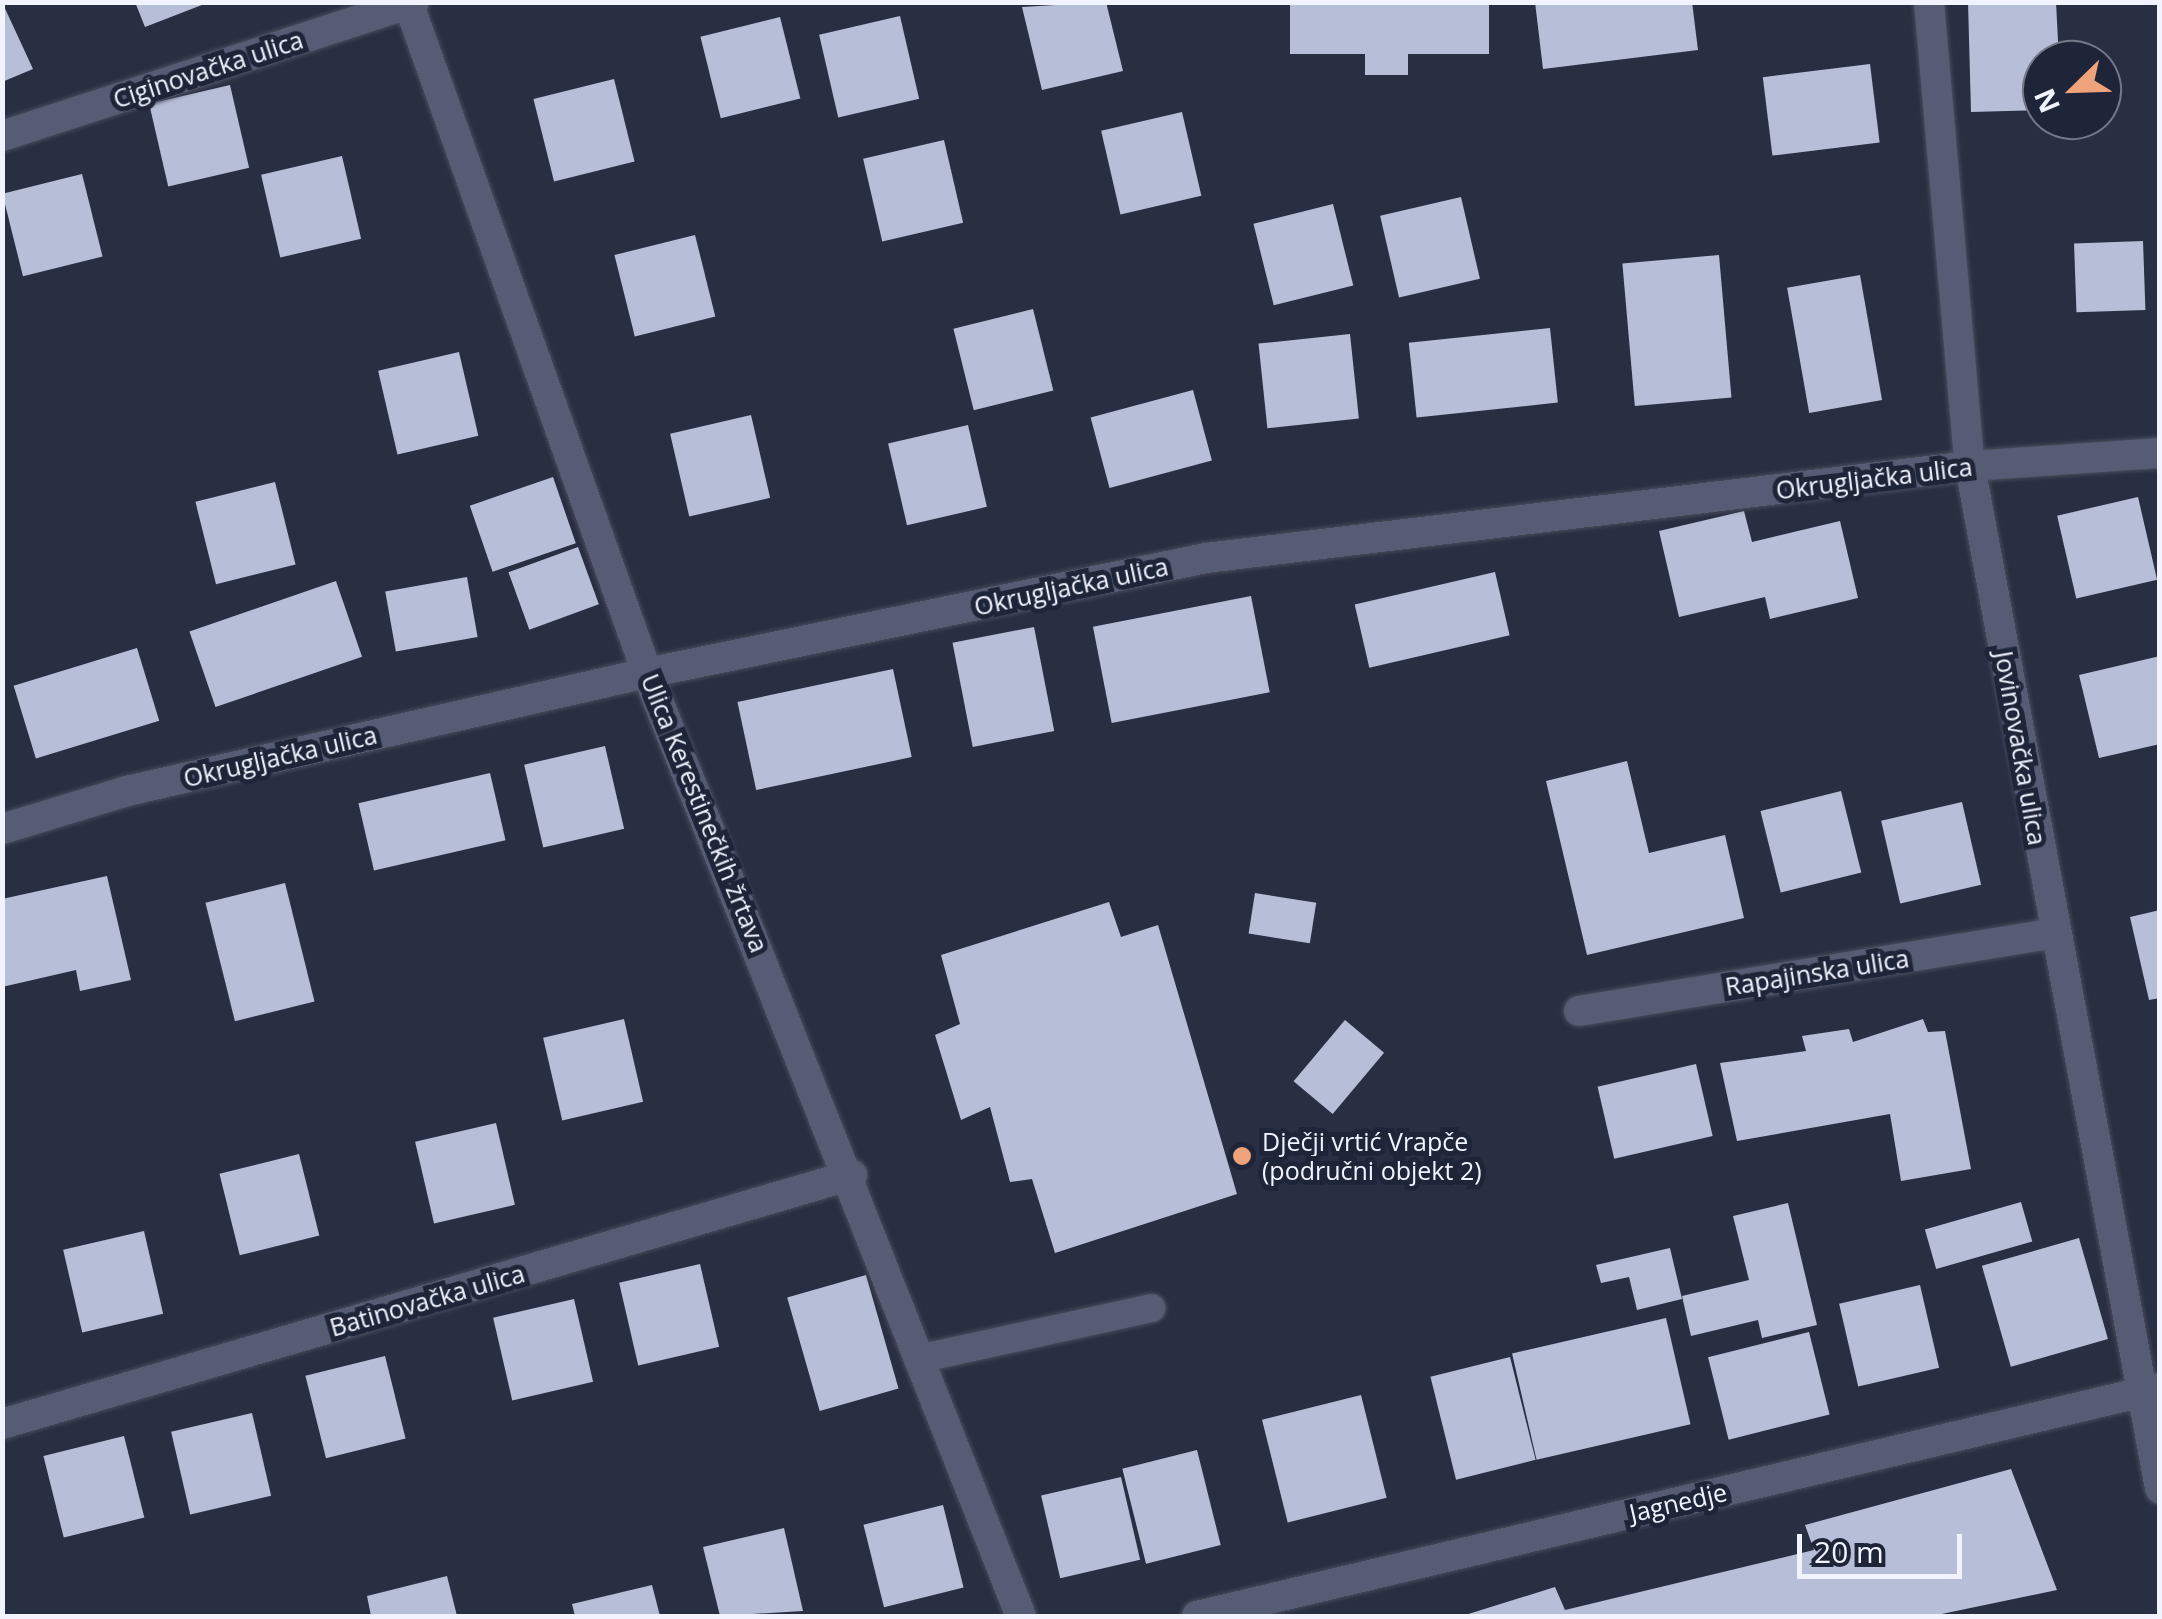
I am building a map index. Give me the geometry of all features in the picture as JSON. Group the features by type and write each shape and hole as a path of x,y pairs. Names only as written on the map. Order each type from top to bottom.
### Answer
{"street":[{"name":"Jovinovačka ulica","path":"1929,2 1970,466 2055,933 2152,1390 2160,1488"},
{"name":"Ciginovačka ulica","path":"2,136 410,3"},
{"name":"Ulica Kerestinečkih žrtava","path":"410,3 647,673 852,1175 918,1359 1021,1616"},
{"name":"Okrugljačka ulica","path":"2,829 127,791 647,673 1206,558 1970,466 2160,453"},
{"name":"Rapajinska ulica","path":"1580,1011 2055,933"},
{"name":"Batinovačka ulica","path":"2,1424 852,1175"},
{"name":"Jagnedje","path":"1197,1616 2152,1390"}],"lane":[{"path":"918,1359 1151,1308"}],"building":[{"path":"2,2 33,69 2,82"},
{"path":"135,2 207,2 207,3 145,27"},
{"path":"1106,2 1123,71 1042,90 1022,7"},
{"path":"1290,2 1489,2 1489,54 1408,54 1408,75 1365,75 1365,54 1290,54"},
{"path":"1535,2 1692,2 1698,50 1543,69"},
{"path":"1968,2 2056,2 2058,40 2022,40 2022,111 1971,112"},
{"path":"900,16 919,99 838,117 819,35"},
{"path":"780,17 800,99 721,118 700,37"},
{"path":"1870,64 1880,142 1772,156 1763,77"},
{"path":"614,79 635,161 554,182 533,99"},
{"path":"230,85 249,168 168,186 149,104"},
{"path":"1182,112 1201,196 1120,214 1101,131"},
{"path":"944,140 963,223 882,241 863,159"},
{"path":"342,156 361,239 280,257 261,175"},
{"path":"82,174 103,256 23,276 2,194"},
{"path":"1461,197 1480,279 1399,298 1380,216"},
{"path":"1333,204 1353,286 1274,305 1253,224"},
{"path":"695,235 715,317 635,337 614,255"},
{"path":"2143,241 2145,310 2076,312 2074,243"},
{"path":"1719,255 1731,397 1635,406 1622,263"},
{"path":"1860,275 1882,400 1809,413 1787,288"},
{"path":"1033,309 1053,391 974,410 953,329"},
{"path":"1550,328 1558,403 1417,417 1409,343"},
{"path":"1350,334 1359,419 1267,428 1259,344"},
{"path":"459,352 478,436 397,454 378,371"},
{"path":"1193,390 1212,461 1110,488 1091,417"},
{"path":"751,415 770,498 689,516 670,434"},
{"path":"968,425 987,507 907,525 888,443"},
{"path":"553,477 576,543 493,572 470,506"},
{"path":"275,482 296,564 216,584 195,502"},
{"path":"2138,497 2157,580 2076,598 2057,516"},
{"path":"1744,511 1752,542 1840,521 1858,598 1770,619 1765,597 1679,617 1659,531"},
{"path":"578,547 599,604 529,630 508,572"},
{"path":"1495,572 1510,635 1369,668 1355,604"},
{"path":"467,577 478,637 396,651 385,591"},
{"path":"336,581 362,657 215,707 189,631"},
{"path":"1251,596 1270,692 1112,723 1093,627"},
{"path":"1034,627 1054,731 973,747 953,643"},
{"path":"137,648 159,721 36,758 14,686"},
{"path":"2160,656 2160,744 2099,758 2079,675"},
{"path":"893,669 912,757 756,790 737,702"},
{"path":"605,746 624,829 543,847 524,765"},
{"path":"1627,761 1649,853 1725,835 1744,918 1587,955 1546,781"},
{"path":"490,773 506,840 374,871 358,803"},
{"path":"1841,791 1861,873 1781,893 1760,811"},
{"path":"1962,802 1981,885 1900,903 1881,821"},
{"path":"107,876 131,980 80,991 76,970 2,987 2,899"},
{"path":"285,883 315,1001 235,1021 205,903"},
{"path":"1255,893 1316,903 1310,943 1249,933"},
{"path":"1109,902 1121,937 1158,925 1237,1194 1055,1253 1032,1179 1010,1182 990,1107 961,1120 935,1035 960,1024 941,955"},
{"path":"2160,910 2160,998 2149,1000 2130,917"},
{"path":"624,1019 643,1102 562,1120 543,1038"},
{"path":"1923,1019 1928,1032 1945,1031 1971,1169 1901,1181 1890,1114 1737,1141 1720,1063 1806,1051 1802,1036 1849,1029 1853,1042"},
{"path":"1345,1020 1384,1053 1333,1114 1294,1081"},
{"path":"1696,1064 1713,1136 1614,1159 1598,1087"},
{"path":"496,1123 515,1205 434,1224 415,1142"},
{"path":"299,1154 319,1236 240,1255 219,1174"},
{"path":"2021,1202 2032,1241 1936,1269 1925,1230"},
{"path":"1788,1203 1817,1325 1762,1338 1758,1320 1691,1336 1682,1296 1749,1280 1733,1216"},
{"path":"144,1231 163,1314 82,1332 63,1250"},
{"path":"2079,1238 2108,1339 2011,1367 1982,1266"},
{"path":"1670,1248 1682,1299 1637,1310 1629,1277 1601,1283 1596,1265"},
{"path":"700,1264 719,1347 638,1365 619,1283"},
{"path":"866,1275 899,1388 820,1411 787,1298"},
{"path":"1920,1285 1939,1368 1858,1386 1839,1304"},
{"path":"574,1299 593,1382 512,1400 493,1318"},
{"path":"1666,1318 1691,1424 1537,1460 1512,1354"},
{"path":"1809,1332 1830,1414 1729,1440 1708,1357"},
{"path":"385,1356 406,1438 326,1458 305,1376"},
{"path":"1510,1357 1536,1460 1456,1480 1430,1377"},
{"path":"1361,1395 1387,1498 1288,1523 1262,1420"},
{"path":"252,1413 271,1496 190,1514 171,1432"},
{"path":"124,1436 144,1518 64,1538 43,1456"},
{"path":"1197,1450 1221,1545 1146,1564 1122,1469"},
{"path":"2011,1469 2057,1590 1932,1616 1462,1616 1555,1587 1565,1610 1814,1550 1805,1525"},
{"path":"1121,1477 1140,1560 1060,1578 1041,1495"},
{"path":"943,1505 964,1587 884,1607 863,1525"},
{"path":"784,1528 803,1611 720,1616 703,1547"},
{"path":"447,1576 457,1616 371,1616 367,1596"},
{"path":"652,1585 660,1616 575,1616 572,1604"}],"place":[{"name":"Dječji vrtić Vrapče (područni objekt 2)","path":"1242,1156"}]}
